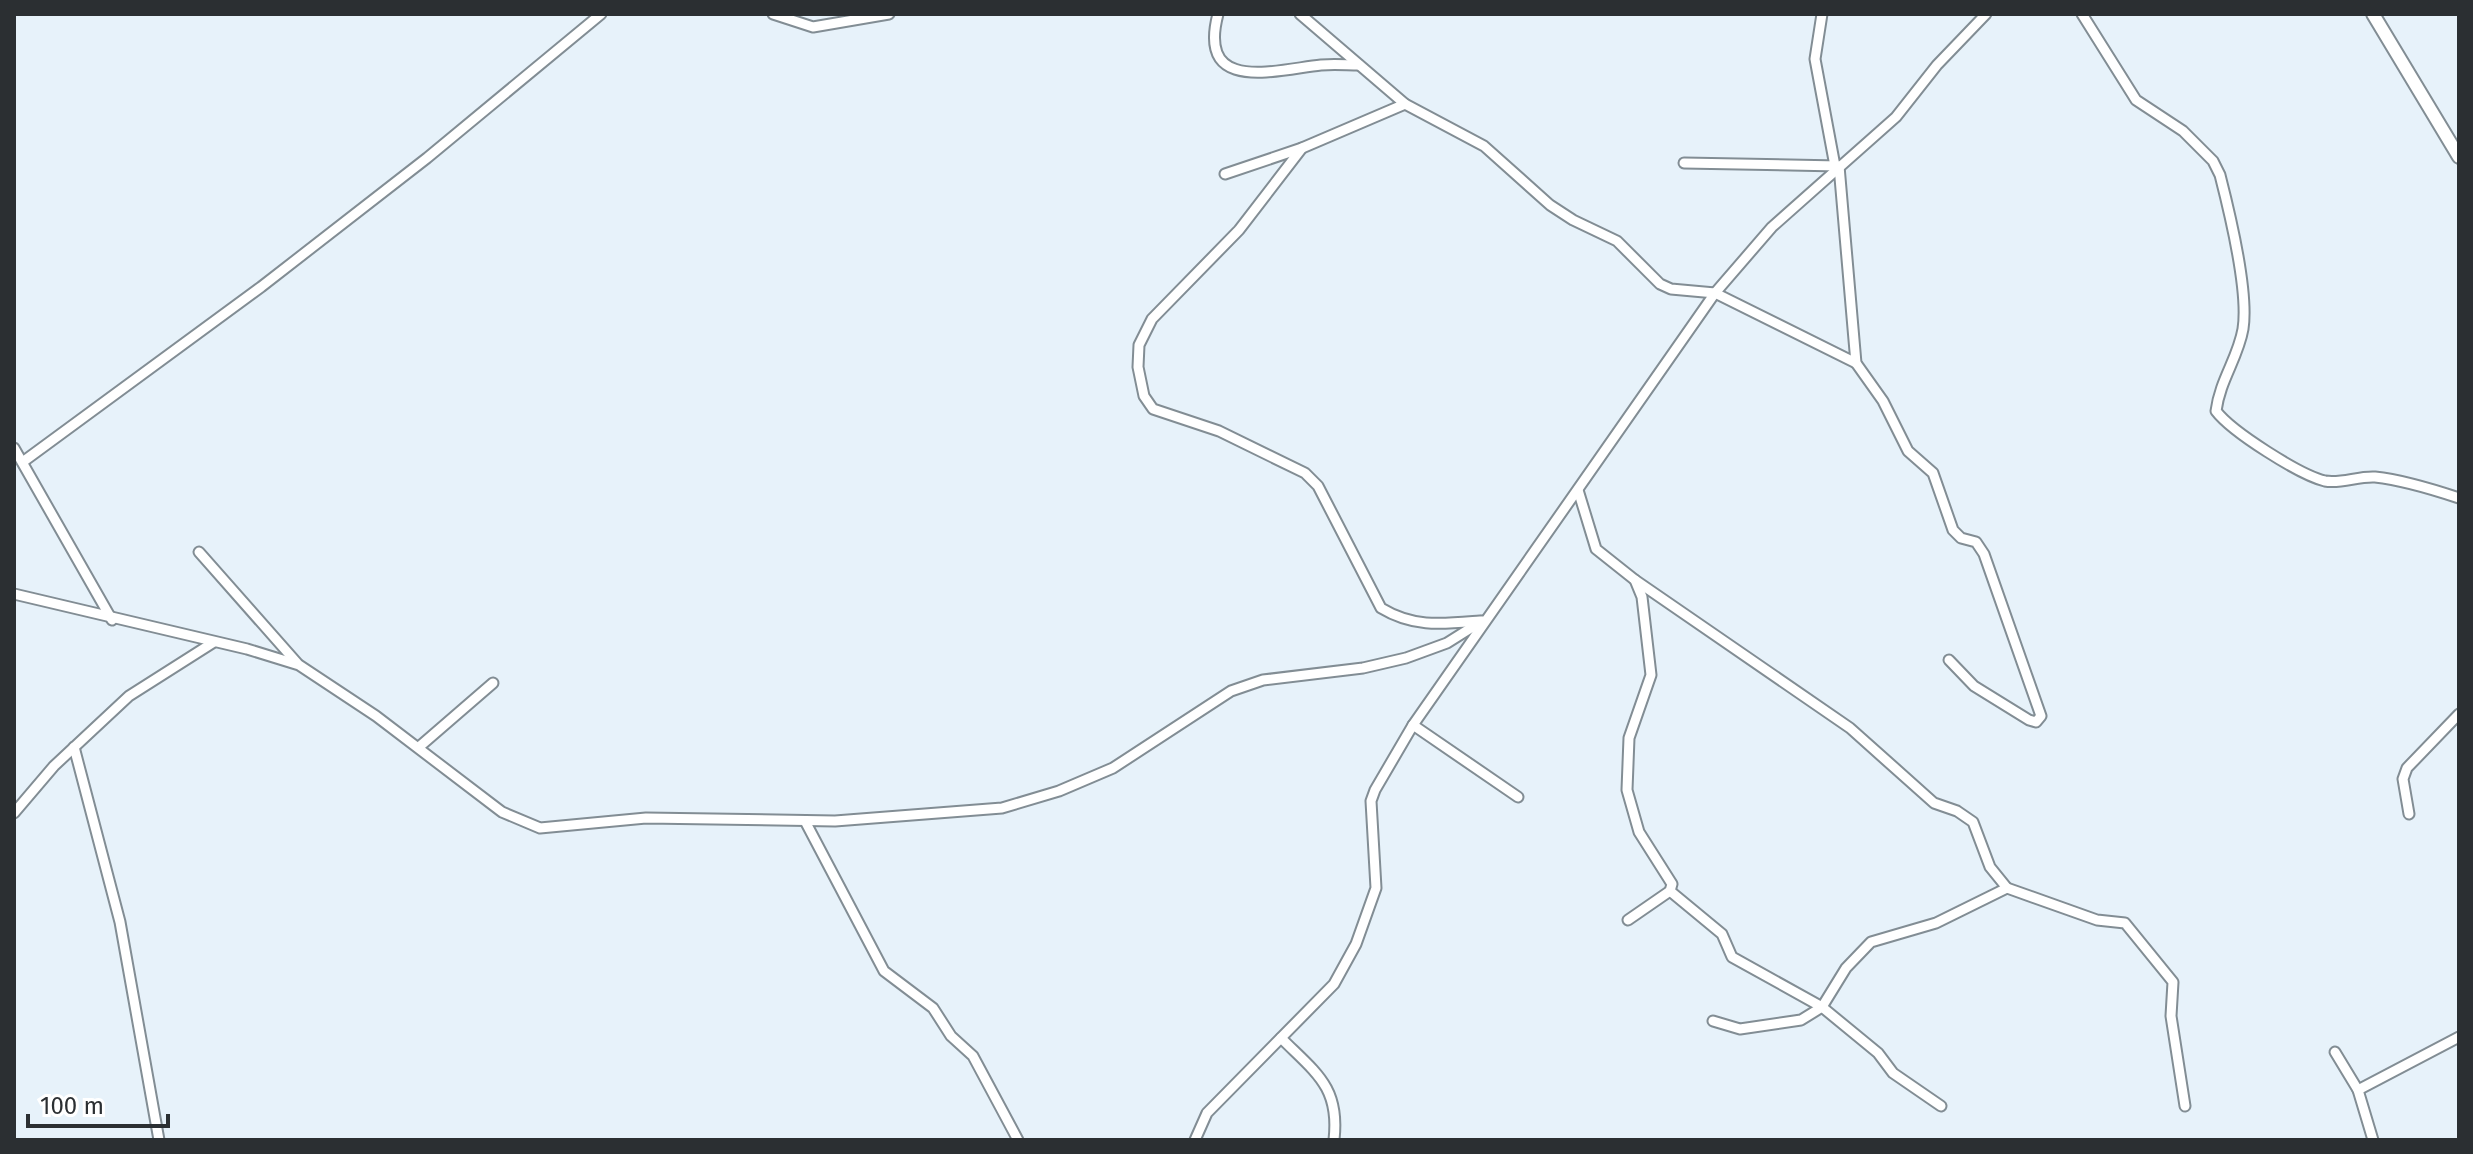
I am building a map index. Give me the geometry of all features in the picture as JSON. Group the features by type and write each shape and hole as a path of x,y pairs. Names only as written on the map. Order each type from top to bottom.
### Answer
{"main road":[{"path":"2373,14 2459,157"}],"street":[{"path":"24,461 261,287 427,158 601,14"},
{"path":"773,14 813,27 889,14"},
{"path":"1218,14 1216,40 1219,57 1234,71 1255,74 1326,65 1359,65"},
{"path":"1300,14 1405,104 1484,146 1550,205 1617,241 1660,284 1671,289 1715,293 1856,363 1883,401 1908,451 1933,473 1953,530 1961,538 1976,542 1984,554 2041,716 2036,722 2029,720 1974,686 1949,660"},
{"path":"1822,14 1815,59 1837,166 1856,363"},
{"path":"1195,1140 1207,1113 1334,984 1356,944 1376,888 1372,795 1413,725 1715,293 1772,227 1837,166 1896,117 1937,65 1986,14"},
{"path":"2082,14 2136,100 2183,131 2213,161 2220,175 2230,215 2244,325 2239,347 2218,395 2216,411 2226,423 2266,451 2323,481 2378,478 2423,486 2459,498"},
{"path":"1225,174 1302,148 1405,104"},
{"path":"1302,148 1239,230 1152,319 1139,345 1144,396 1153,409 1219,431 1305,473 1318,486 1381,608 1399,619 1422,625 1486,620"},
{"path":"1684,163 1837,166"},
{"path":"15,449 112,620"},
{"path":"1578,490 1596,549 1635,580 1850,728 1934,803 1957,811 1973,822 1990,867 2007,888 2097,920 2125,923 2173,982 2171,1016 2185,1106"},
{"path":"199,552 299,665 419,747 502,812 540,828 646,818 805,821 991,810 1059,791 1113,768 1231,691 1263,680 1363,668 1406,658 1447,643 1486,620"},
{"path":"1635,580 1644,612 1651,675 1629,738 1627,790 1639,832 1669,876 1670,891 1722,934 1732,957 1739,963 1822,1007 1878,1053 1893,1073 1941,1106"},
{"path":"14,594 299,665"},
{"path":"14,813 74,747 129,696 214,642"},
{"path":"419,747 493,683"},
{"path":"2409,814 2403,779 2407,768 2459,714"},
{"path":"1413,725 1518,797"},
{"path":"74,747 120,922 159,1140"},
{"path":"805,821 884,971 933,1008 951,1036 973,1056 1018,1140"},
{"path":"1713,1021 1740,1029 1801,1020 1822,1007 1846,968 1871,942 1936,923 2007,888"},
{"path":"1628,920 1670,891"},
{"path":"2358,1090 2459,1037"},
{"path":"1281,1038 1330,1091 1337,1110 1334,1140"},
{"path":"2335,1052 2358,1090 2373,1140"}]}
